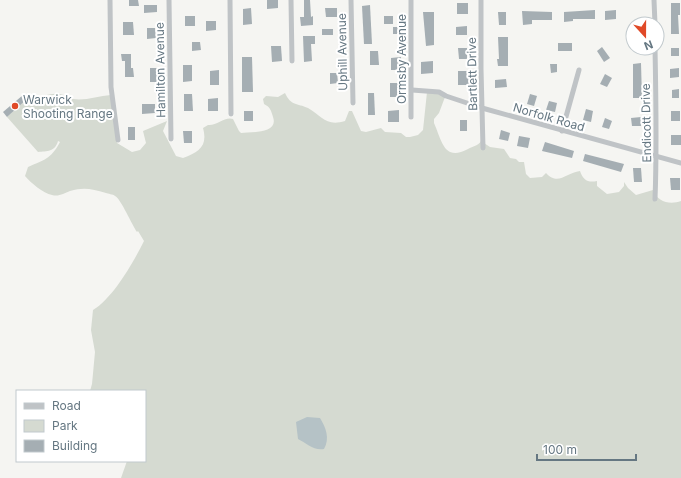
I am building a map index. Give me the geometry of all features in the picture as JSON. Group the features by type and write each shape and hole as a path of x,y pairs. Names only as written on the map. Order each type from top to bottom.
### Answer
{"street":[{"path":"110,0 111,87 118,140"},
{"name":"Hamilton Avenue","path":"169,0 171,140"},
{"path":"230,0 231,114"},
{"path":"290,0 292,61"},
{"name":"Uphill Avenue","path":"351,0 353,104"},
{"name":"Ormsby Avenue","path":"411,0 411,117"},
{"name":"Bartlett Drive","path":"481,0 483,148"},
{"path":"654,0 655,16"},
{"name":"Endicott Drive","path":"655,56 655,139 657,157 656,199"},
{"path":"562,131 579,70"},
{"name":"Norfolk Road","path":"412,90 439,92 446,96 482,108 681,164"}],"green space":[{"path":"427,92 435,92 445,97 439,113 434,119 434,123 442,143 449,151 454,153 460,152 477,145 481,141 490,147 504,149 510,158 516,159 519,162 524,162 526,174 530,178 542,177 546,173 550,177 558,179 580,171 586,180 591,182 597,181 597,186 607,194 619,192 624,186 624,182 636,195 653,190 655,194 664,202 673,203 681,201 681,478 121,478 127,462 146,462 146,390 90,390 95,352 91,330 93,310 115,289 144,241 135,229 120,202 114,195 96,190 84,189 55,195 45,192 30,182 25,176 28,167 50,156 60,142 58,141 57,145 53,149 38,152 7,117 27,99 33,106 36,99 49,94 60,94 72,99 87,99 111,95 117,143 132,152 140,150 146,143 143,131 167,121 163,131 176,156 183,158 201,148 204,139 203,128 208,125 230,118 233,119 241,133 263,131 272,127 274,123 273,117 268,106 264,104 263,99 266,96 278,97 285,93 287,97 295,104 308,108 329,122 333,123 345,121 349,111 352,111 361,131 366,132 381,128 385,132 401,133 406,137 410,137 418,135 423,130"}],"shaded area":[{"path":"307,417 320,418 327,437 324,449 313,448 298,439 296,422"}],"building":[{"path":"129,0 138,0 139,6 129,6"},
{"path":"267,0 278,0 278,8 267,9"},
{"path":"304,0 310,0 313,25 301,26 300,17 304,17"},
{"path":"457,3 468,3 468,14 457,14"},
{"path":"671,3 680,3 680,15 678,15 679,34 671,34"},
{"path":"144,5 157,5 157,12 144,13"},
{"path":"370,5 372,44 364,44 362,6"},
{"path":"251,8 252,24 243,25 243,9"},
{"path":"325,8 337,8 337,17 326,17"},
{"path":"595,10 595,19 573,19 573,21 564,22 564,12"},
{"path":"616,10 616,19 605,20 605,11"},
{"path":"522,11 552,12 552,20 532,20 532,24 523,25"},
{"path":"423,12 434,12 434,45 426,46"},
{"path":"498,12 506,12 506,25 499,25"},
{"path":"185,16 195,16 195,26 185,26"},
{"path":"384,16 393,16 393,24 384,24"},
{"path":"206,21 216,21 216,30 206,31"},
{"path":"123,22 133,22 134,35 123,35"},
{"path":"467,26 467,35 456,35 456,27"},
{"path":"393,27 403,27 403,34 393,34"},
{"path":"147,28 155,28 156,38 147,39"},
{"path":"322,29 333,29 333,35 322,35"},
{"path":"303,36 315,36 315,44 311,44 312,61 304,62"},
{"path":"498,37 508,37 508,66 498,66"},
{"path":"192,42 200,42 201,50 192,51"},
{"path":"558,43 572,43 572,51 558,51"},
{"path":"271,46 281,46 282,61 272,62"},
{"path":"602,47 610,58 604,62 597,51"},
{"path":"458,48 467,48 467,59 459,59"},
{"path":"671,48 679,48 679,56 671,56"},
{"path":"370,51 378,51 379,65 370,65"},
{"path":"121,54 131,54 131,68 133,68 134,77 125,77 125,61 122,61"},
{"path":"242,57 252,57 253,92 242,92"},
{"path":"401,57 402,70 391,70 391,58"},
{"path":"433,61 433,73 421,74 421,62"},
{"path":"641,63 642,98 633,98 633,64"},
{"path":"550,64 557,64 557,72 551,73"},
{"path":"183,65 192,65 192,81 183,82"},
{"path":"150,68 157,68 158,82 150,82"},
{"path":"679,68 679,77 670,78 670,69"},
{"path":"219,70 219,85 210,85 210,71"},
{"path":"458,71 469,71 469,85 458,85"},
{"path":"330,73 337,73 338,83 330,84"},
{"path":"605,74 612,78 607,87 600,84"},
{"path":"506,79 507,87 495,88 495,80"},
{"path":"390,83 401,83 402,97 390,97"},
{"path":"679,89 679,98 672,98 672,90"},
{"path":"368,93 374,93 375,115 368,115"},
{"path":"184,94 192,94 193,111 184,111"},
{"path":"530,94 537,96 534,106 527,104"},
{"name":"Warwick Shooting Range","path":"23,95 27,99 7,117 3,112"},
{"path":"218,98 218,111 208,111 208,99"},
{"path":"549,101 557,103 555,112 546,110"},
{"path":"142,104 155,104 155,113 142,114"},
{"path":"586,109 593,111 591,122 583,120"},
{"path":"399,110 399,122 388,122 388,111"},
{"path":"244,111 253,111 253,121 244,121"},
{"path":"671,111 680,111 680,121 671,121"},
{"path":"641,117 641,126 632,126 631,118"},
{"path":"605,118 612,121 609,129 602,127"},
{"path":"460,120 467,120 467,131 460,131"},
{"path":"128,127 135,127 135,140 128,140"},
{"path":"501,130 510,133 508,141 499,139"},
{"path":"183,131 192,131 192,143 184,143"},
{"path":"671,135 681,135 681,145 671,145"},
{"path":"519,136 530,138 528,148 517,146"},
{"path":"545,142 574,151 572,158 542,151"},
{"path":"585,154 624,164 621,172 583,161"},
{"path":"633,168 641,168 642,182 634,182"},
{"path":"670,178 680,178 680,190 671,190"}],"place":[{"name":"Warwick Shooting Range","path":"15,106"}]}
